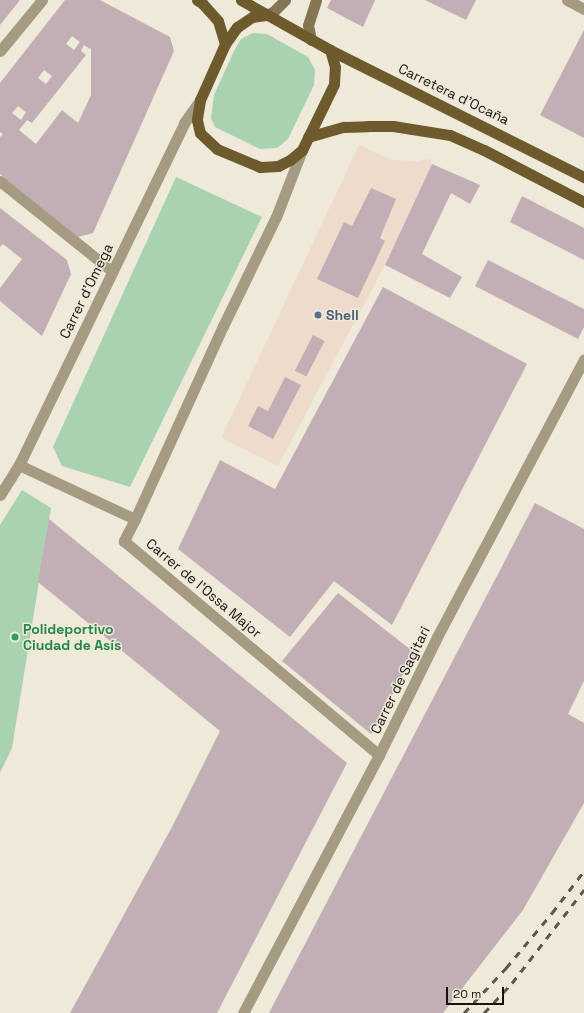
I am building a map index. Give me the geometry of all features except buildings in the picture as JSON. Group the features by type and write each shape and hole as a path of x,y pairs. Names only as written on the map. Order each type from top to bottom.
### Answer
{"main road":[{"path":"197,0 202,3 218,21 225,44"},
{"path":"241,0 311,40"},
{"path":"266,15 273,12 285,0"},
{"path":"311,40 308,25 316,0"},
{"name":"Carrer d'Omega","path":"266,15 252,17 237,27 225,44 200,100 196,120 200,133 217,148 260,167 278,166 290,160 302,150 334,84 335,67 330,50"},
{"name":"Carretera d'Ocaña","path":"311,40 584,177"},
{"path":"308,137 344,127 368,126 392,126 450,135 484,150 584,202"}],"street":[{"path":"0,51 42,0"},
{"path":"567,0 584,9"},
{"name":"Carrer d'Omega","path":"0,495 19,465 184,123 200,100"},
{"name":"Carrer d'Omega","path":"135,519 223,326 276,217 302,150"},
{"path":"0,181 112,272"},
{"name":"Carrer de Sagitari","path":"243,1013 379,755 437,637 584,359"},
{"path":"19,465 135,519"},
{"name":"Carrer de l'Ossa Major","path":"135,519 124,541 379,755"}],"shaded area":[{"name":"Shell","path":"359,145 392,160 416,161 430,159 432,164 385,265 278,466 221,438"}],"green space":[{"path":"253,33 267,34 308,57 315,70 314,85 288,139 277,148 260,149 215,127 211,118 214,95 234,51 241,39"},
{"path":"176,177 262,217 130,487 62,466 53,447"},
{"name":"Polideportivo Ciudad de Asís","path":"22,490 51,508 12,748 0,773 0,525"}],"railway":[{"path":"464,1013 506,968 552,913 584,871"},
{"path":"484,1013 512,983 584,890"}],"place":[{"name":"Shell","path":"318,315"},
{"name":"Polideportivo Ciudad de Asís","path":"15,637"}]}
